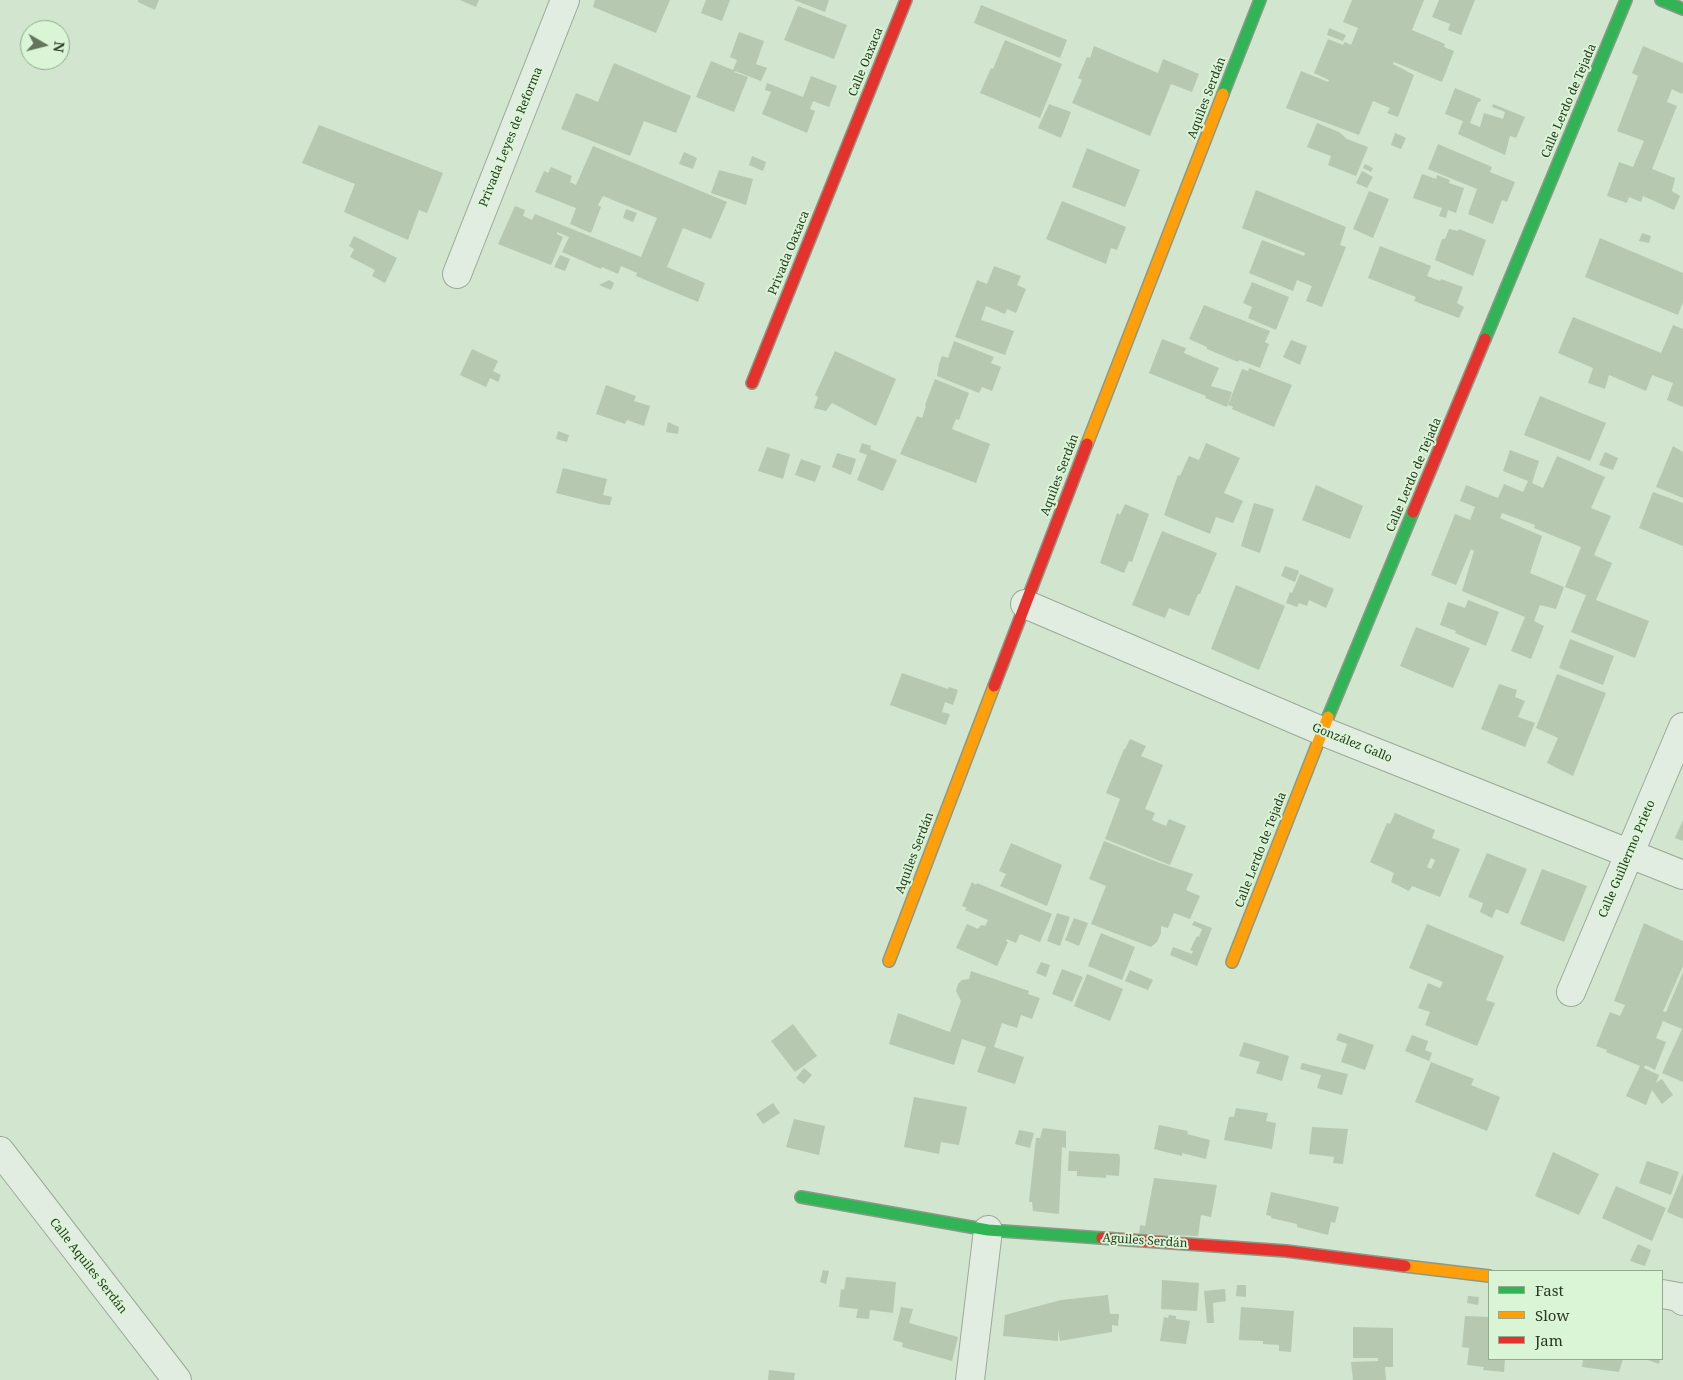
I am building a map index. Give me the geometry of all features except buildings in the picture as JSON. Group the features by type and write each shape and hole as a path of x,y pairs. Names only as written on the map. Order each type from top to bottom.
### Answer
{"street":[{"name":"Privada Leyes de Reforma","path":"456,274 565,0"},
{"name":"Calle Oaxaca","path":"852,134 906,0"},
{"name":"Aquiles Serdán","path":"889,961 1025,604 1260,0"},
{"name":"Calle Lerdo de Tejada","path":"1232,962 1322,731 1626,0"},
{"path":"1661,0 1683,9"},
{"name":"Privada Oaxaca","path":"752,383 852,134"},
{"name":"González Gallo","path":"1025,604 1322,731 1683,875"},
{"name":"Calle Guillermo Prieto","path":"1571,992 1683,727"},
{"name":"Calle Aquiles Serdán","path":"0,1151 177,1380"},
{"name":"Aguiles Serdán","path":"801,1197 988,1230 1286,1251 1488,1276"},
{"path":"970,1380 988,1230"}],"traffic: fast":[{"path":"1223,94 1260,0"},
{"path":"1485,339 1626,0"},
{"path":"1661,0 1683,9"},
{"path":"1328,717 1413,512"},
{"path":"801,1197 988,1230 1102,1238"}],"traffic: slow":[{"path":"1087,444 1223,94"},
{"path":"889,961 994,686"},
{"path":"1232,962 1328,717"},
{"path":"1405,1266 1488,1276"}],"traffic: jam":[{"path":"752,383 906,0"},
{"path":"1413,512 1485,339"},
{"path":"994,686 1087,444"},
{"path":"1102,1238 1286,1251 1405,1266"}]}
